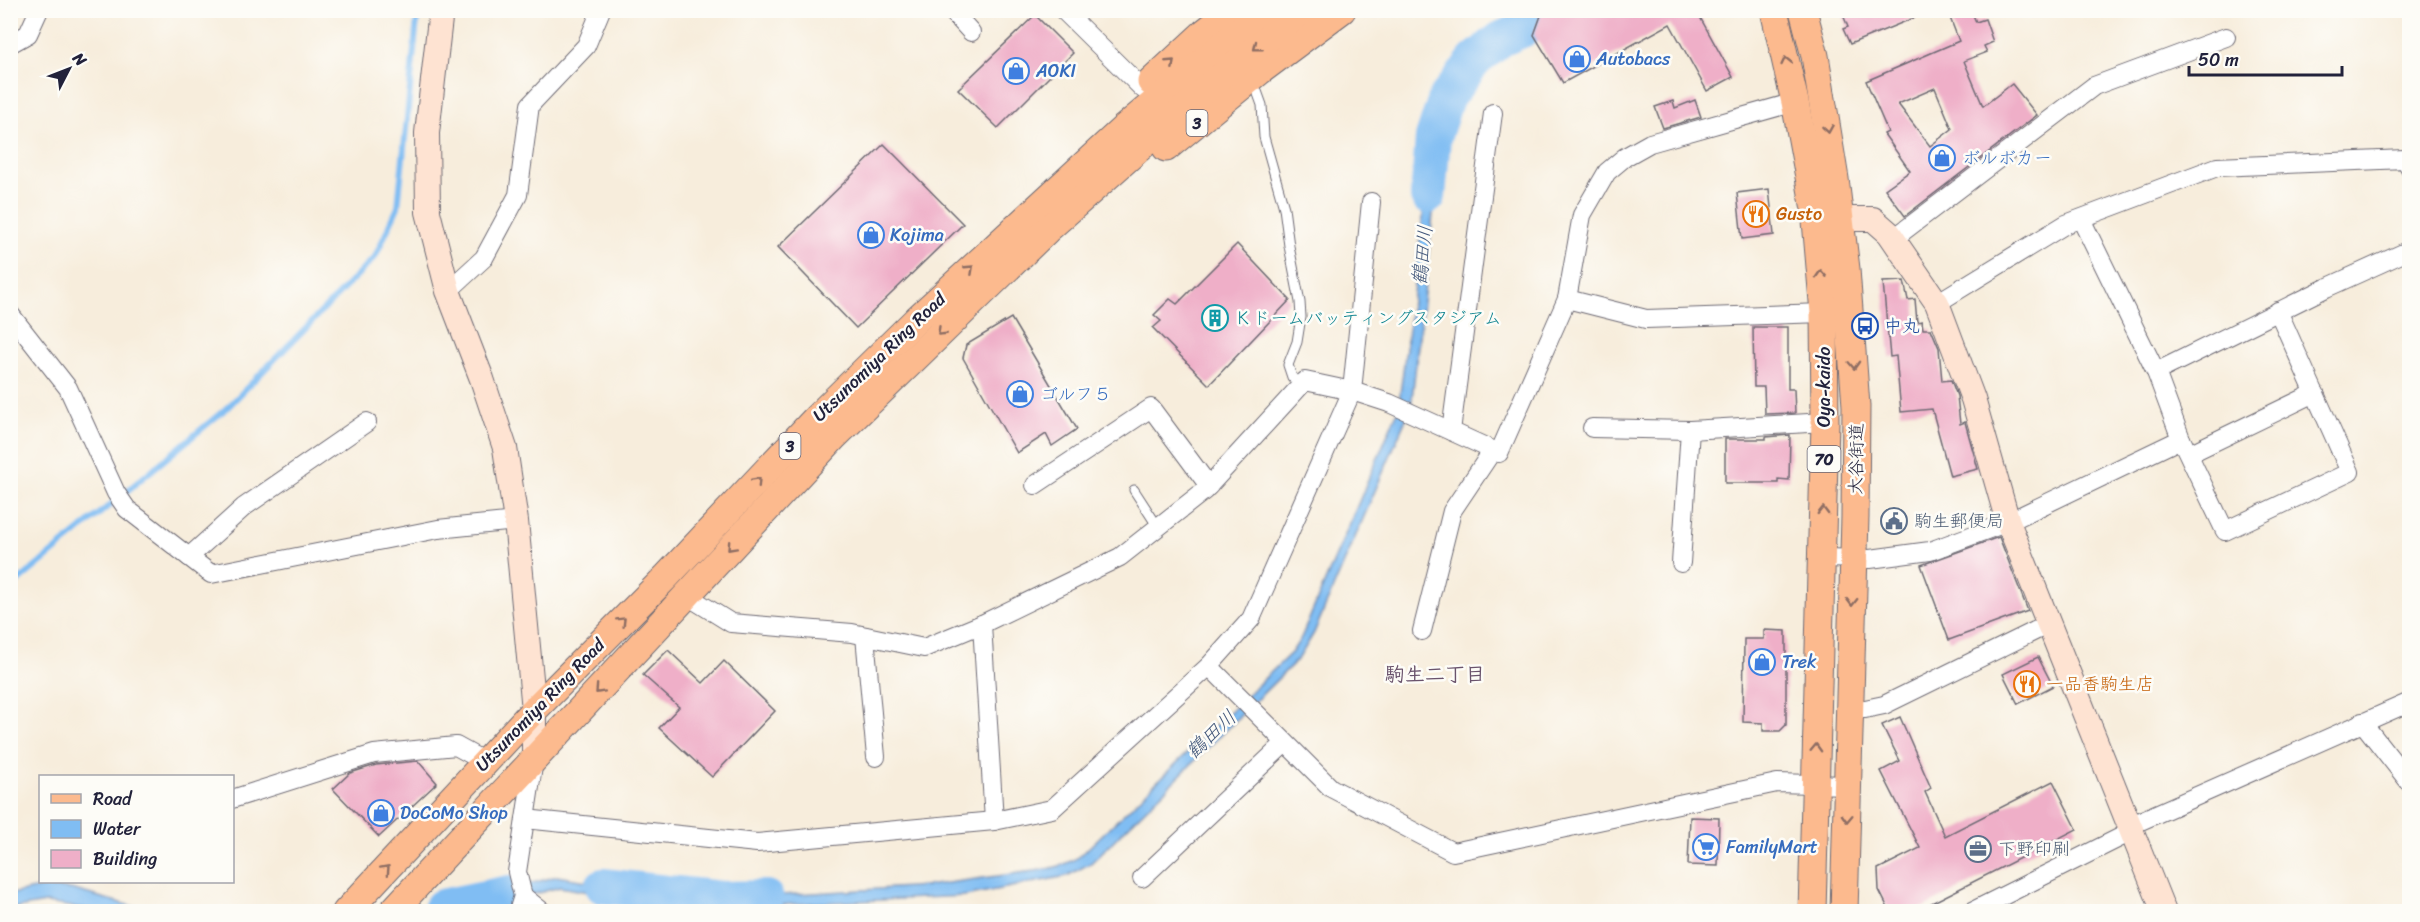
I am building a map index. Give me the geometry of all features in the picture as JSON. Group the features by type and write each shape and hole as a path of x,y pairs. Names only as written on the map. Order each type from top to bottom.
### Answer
{"main road":[{"name":"3","path":"1039,221 1089,139 1205,32 1233,10"},
{"name":"Utsunomiya Ring Road","path":"392,912 834,437 1134,120 1263,10"},
{"name":"Utsunomiya Ring Road","path":"346,912 534,710 667,576 817,417 917,319 1303,10"},
{"name":"3","path":"1039,221 1122,185 1252,77 1342,10"},
{"name":"Oya-kaido","path":"1774,10 1796,102 1815,208 1824,313 1825,422 1812,912"},
{"name":"大谷街道","path":"1803,10 1815,56 1840,219 1852,330 1856,406 1844,912"}],"street":[{"path":"10,44 28,34 39,10"},
{"path":"441,10 427,133 428,212 448,291 482,379 505,448 516,521 534,710 534,760 517,872 521,904 543,912"},
{"path":"448,291 484,258 518,195 530,105 586,46 601,10"},
{"path":"951,10 971,32"},
{"path":"1063,10 1143,89"},
{"path":"1893,239 2094,86 2226,38"},
{"path":"686,595 730,623 865,636 924,648 982,624 1120,556 1209,486 1305,381 1352,391 1389,403 1499,453 1567,299 1581,215 1607,172 1625,157 1650,143 1796,102"},
{"path":"1451,431 1493,113"},
{"path":"1937,303 2066,224 2217,168 2404,159 2409,168"},
{"path":"525,819 757,843 994,821 1052,809 1209,666 1251,620 1352,391 1371,202"},
{"path":"1840,219 1873,219 1893,239 1937,303 1973,399 2008,522 2164,912"},
{"path":"2081,219 2156,372 2185,446 2225,531 2350,472 2278,311"},
{"path":"2156,372 2278,311 2409,250"},
{"path":"1567,299 1646,319 1824,313"},
{"path":"10,314 68,388 116,493 127,509 211,574 438,529 516,521"},
{"path":"1821,558 1870,559 1930,551 2008,522 2315,393"},
{"path":"1035,485 1151,408 1209,486"},
{"path":"189,557 244,507 367,422"},
{"path":"1592,428 1690,430 1825,422"},
{"path":"1681,563 1690,430"},
{"path":"1422,631 1452,511 1493,450"},
{"path":"982,624 994,821"},
{"path":"1850,709 1884,705 2049,624"},
{"path":"865,636 876,757"},
{"path":"1209,666 1331,788 1453,852 1777,783 1847,785"},
{"path":"1971,912 2130,829 2409,702"},
{"path":"2362,722 2409,783"},
{"path":"1142,878 1285,743"},
{"path":"234,798 374,754 456,746 485,762"}],"lane":[{"path":"1252,77 1262,105 1264,137 1284,208 1300,302 1301,317 1297,342 1288,365 1292,377 1301,386"},
{"path":"1134,490 1158,527"}],"water":[{"path":"1531,11 1541,11 1534,21 1514,38 1487,54 1469,72 1457,92 1440,153 1411,407 1314,633 1299,658 1091,863 1067,876 965,896 715,908 669,906 560,887 473,911 439,910 557,876 701,900 926,886 1048,869 1079,857 1292,652 1301,638 1398,410 1431,153 1454,80 1476,52 1513,29"},
{"path":"44,887 71,889 149,911 101,911 46,903 11,909 11,894"}],"building":[{"name":"Autobacs","path":"1543,10 1696,10 1733,77 1707,91 1670,24 1563,83 1534,35"},
{"path":"1841,10 1931,11 1850,44 1843,29 1848,27"},
{"path":"1947,10 1971,10 1976,22 1985,19 1993,42 1984,46 1987,52 1964,61 1983,106 2012,84 2037,115 1905,216 1885,189 1910,171 1884,134 1888,132 1866,81 1959,41","holes":["1935,88 1952,129 1930,146 1898,104"]},
{"name":"AOKI","path":"1035,15 1073,53 998,128 958,89"},
{"path":"1695,100 1701,117 1663,128 1655,107 1673,101 1675,108"},
{"name":"Kojima","path":"884,144 963,224 856,328 778,247"},
{"name":"Gusto","path":"1769,189 1774,235 1742,239 1737,193"},
{"name":"Ｋドームバッティングスタジアム","path":"1237,244 1290,300 1209,385 1153,328 1161,321 1154,315 1170,299 1177,304"},
{"path":"1904,281 1908,300 1915,299 1917,322 1922,321 1923,329 1931,329 1939,348 1942,381 1951,380 1957,396 1960,424 1965,422 1978,469 1950,476 1932,409 1901,412 1896,356 1890,357 1883,282"},
{"name":"ゴルフ５","path":"1011,318 1077,429 1052,446 1046,434 1017,453 963,358 966,345"},
{"path":"1753,327 1788,327 1788,389 1794,389 1795,413 1765,414 1764,387 1754,387"},
{"path":"1790,435 1789,480 1778,479 1778,483 1725,483 1725,439 1766,439 1766,437"},
{"path":"1999,537 2028,611 1949,640 1921,565"},
{"path":"1764,630 1786,631 1786,725 1780,731 1763,731 1763,723 1743,722 1744,639 1764,639"},
{"path":"668,650 703,683 724,661 775,711 712,777 659,728 679,707 643,675"},
{"path":"2038,657 2053,686 2018,704 2003,674"},
{"name":"下野印刷","path":"1900,717 1931,788 1925,792 1945,836 2053,781 2077,829 1914,912 1890,912 1879,890 1878,869 1920,848 1881,771 1900,761 1882,725"},
{"name":"DoCoMo Shop","path":"418,761 437,783 379,837 333,789 350,773 376,765"},
{"path":"1690,817 1719,818 1718,866 1688,865"}],"waterway":[{"path":"10,588 228,407 375,257 398,207 418,10"},
{"name":"鶴田川","path":"1428,196 1433,138 1446,98 1475,60 1501,39 1522,30 1534,10"},
{"name":"鶴田川","path":"603,886 722,899 766,898"},
{"name":"鶴田川","path":"442,907 510,893"}],"place":[{"name":"Autobacs","path":"1577,59"},
{"name":"AOKI","path":"1016,71"},
{"name":"ボルボカー","path":"1942,158"},
{"name":"Gusto","path":"1756,214"},
{"name":"Kojima","path":"871,235"},
{"name":"Ｋドームバッティングスタジアム","path":"1215,318"},
{"name":"中丸","path":"1865,326"},
{"name":"ゴルフ５","path":"1020,394"},
{"name":"駒生郵便局","path":"1894,521"},
{"name":"Trek","path":"1762,662"},
{"name":"一品香駒生店","path":"2027,684"},
{"name":"DoCoMo Shop","path":"381,813"},
{"name":"FamilyMart","path":"1706,847"},
{"name":"下野印刷","path":"1978,849"}],"district":[{"name":"駒生二丁目","path":"1435,674"}]}
